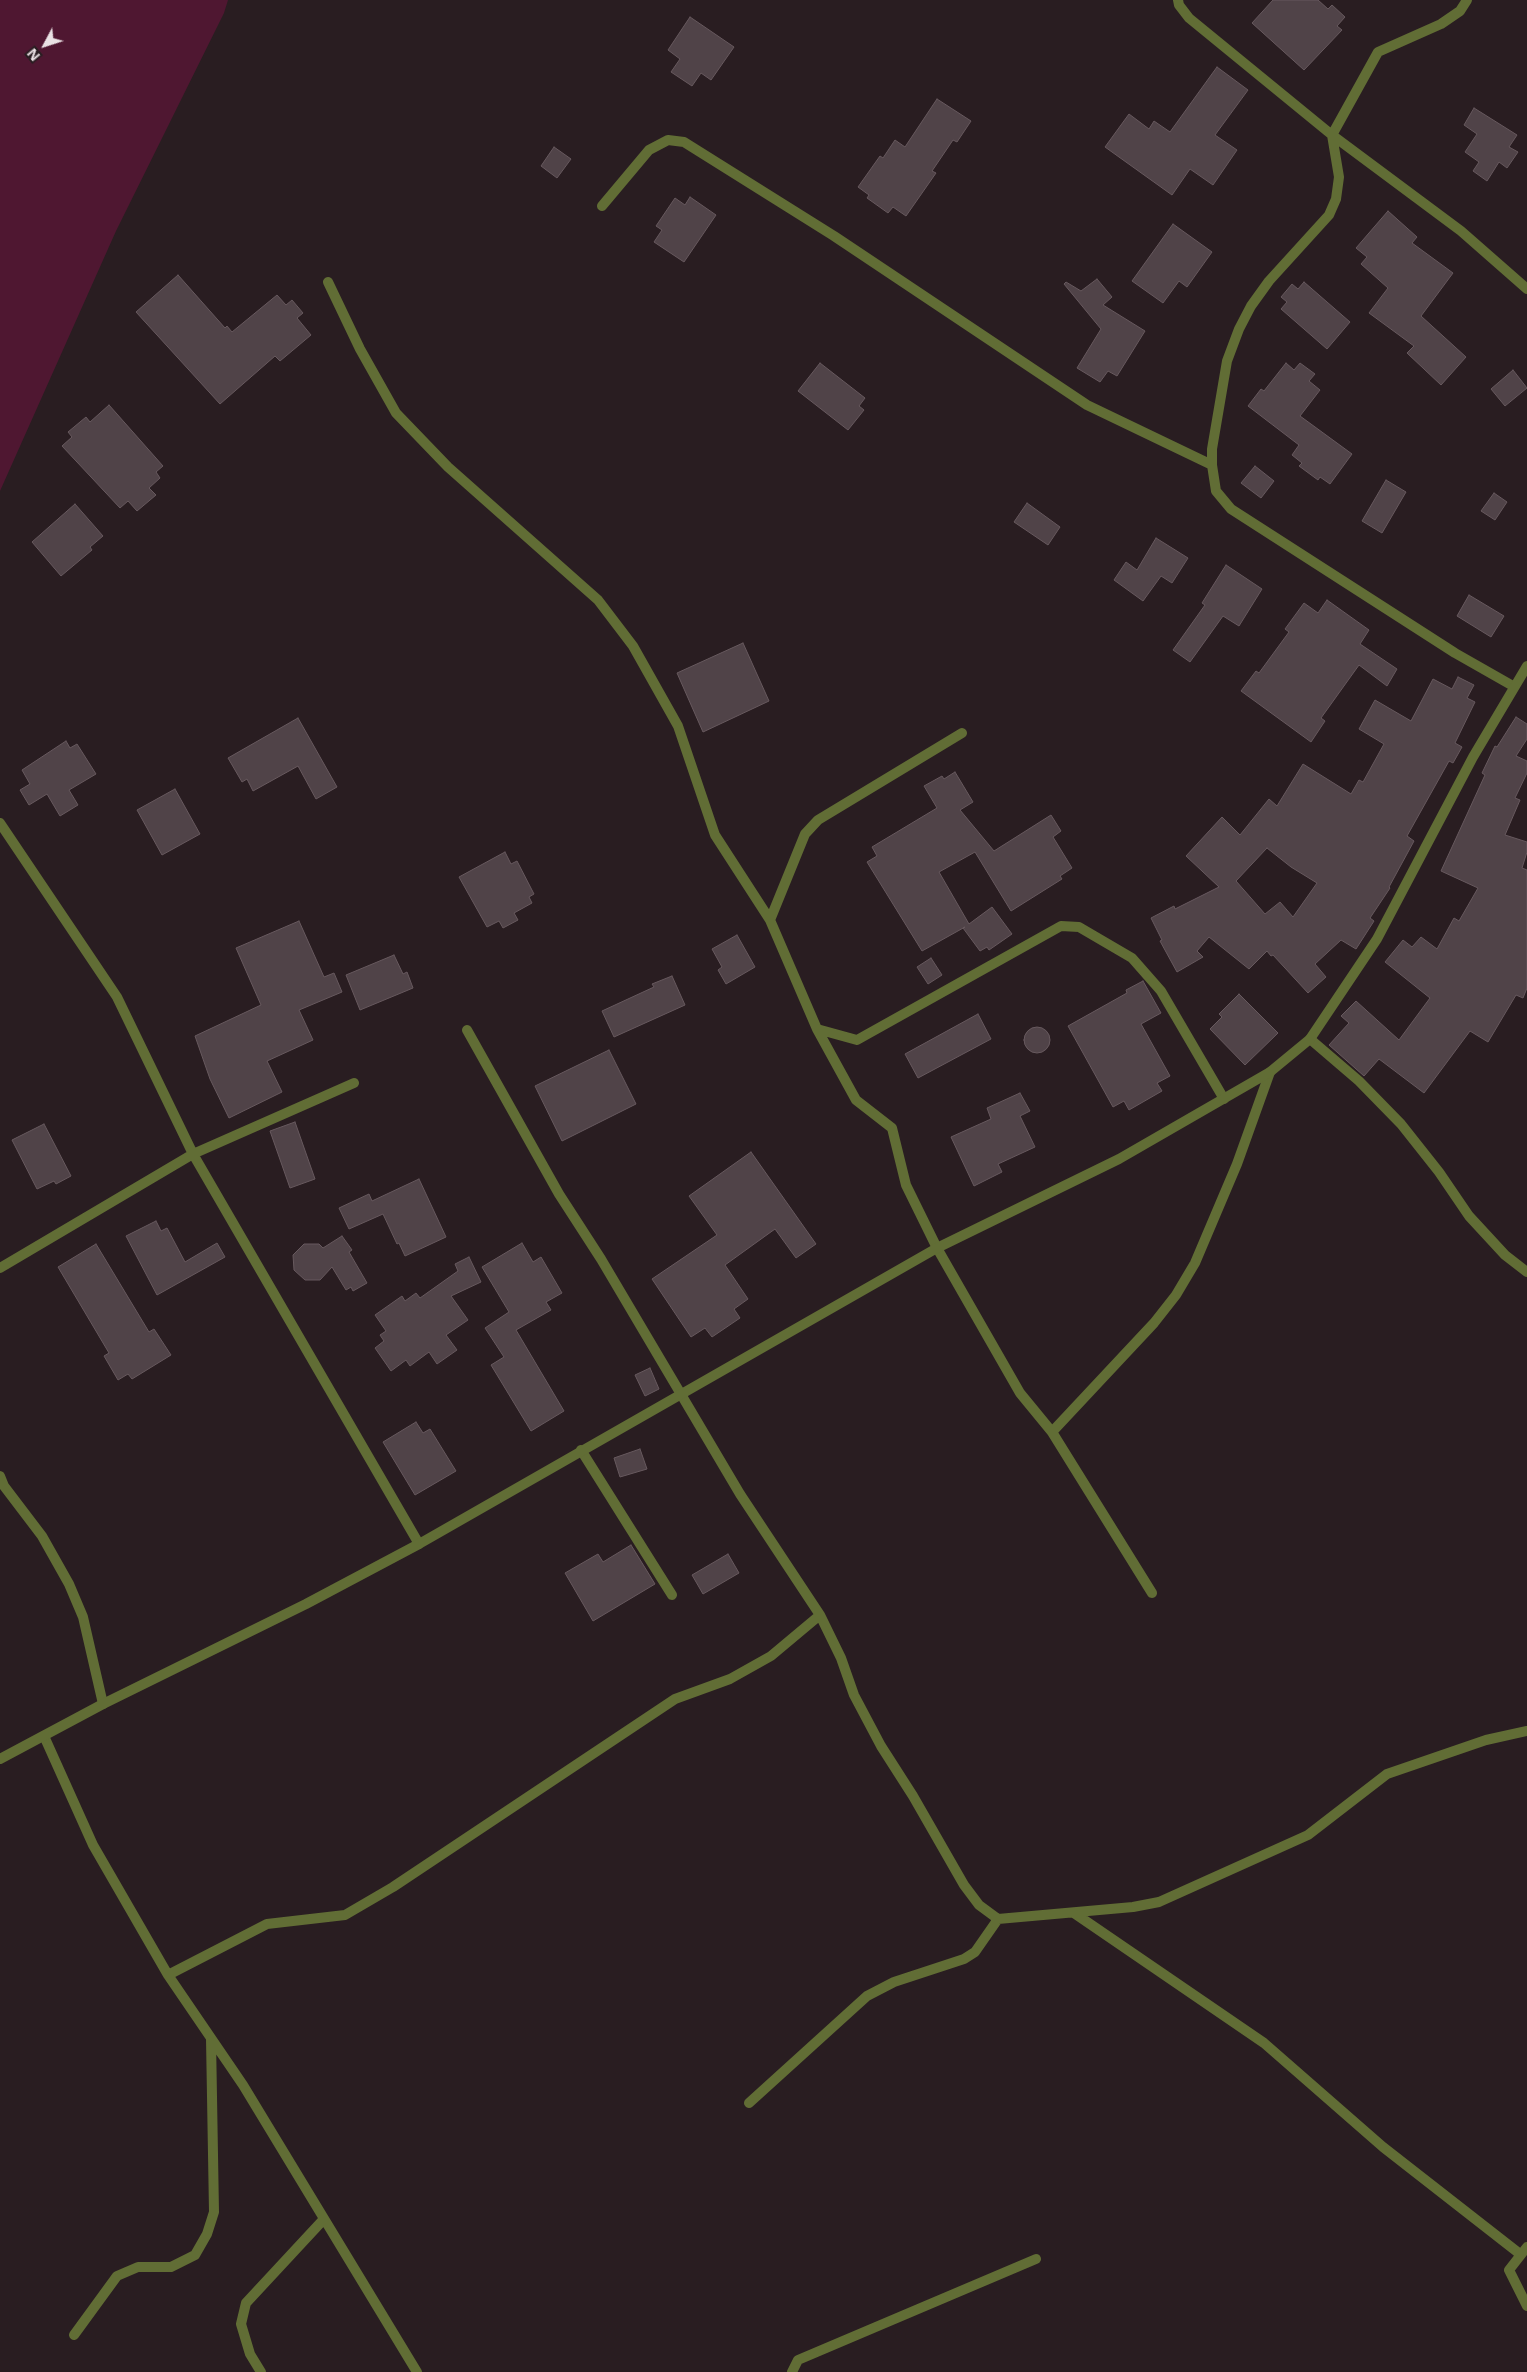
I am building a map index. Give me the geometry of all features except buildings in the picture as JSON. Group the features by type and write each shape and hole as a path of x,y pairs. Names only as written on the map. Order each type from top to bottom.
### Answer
{"street":[{"path":"1178,0 1179,5 1189,18 1332,135 1461,231 1527,289"},
{"path":"1467,0 1460,10 1441,24 1378,52 1332,135 1339,177 1336,200 1329,215 1315,233 1269,281 1238,329 1228,360 1212,449 1212,465 1216,491 1231,509 1456,653 1513,686"},
{"path":"602,206 648,150 668,140 684,142 834,236 1087,406 1212,465"},
{"path":"328,282 360,348 396,413 448,467 598,600 633,646 678,726 715,835 770,920 817,1029 856,1100 892,1128 906,1185 937,1248 1020,1393 1052,1432 1152,1593"},
{"path":"0,1759 103,1704 306,1604 419,1544 937,1248 1119,1159 1270,1072 1310,1039 1377,938 1473,757 1513,686 1527,666"},
{"path":"770,920 804,834 818,820 962,733"},
{"path":"0,823 117,997 193,1154 419,1544"},
{"path":"817,1029 857,1040 1061,926 1079,927 1132,958 1161,991 1224,1099"},
{"path":"467,1030 560,1194 740,1494 820,1615 841,1658 854,1695 881,1746 914,1796 964,1884 979,1906 998,1919 1074,1913 1159,1902 1185,1892 1308,1835 1387,1774 1486,1740 1527,1731"},
{"path":"1310,1039 1359,1081 1401,1124 1439,1172 1469,1216 1505,1255 1527,1272"},
{"path":"1052,1432 1154,1323 1176,1295 1199,1254 1237,1164 1270,1072"},
{"path":"0,1268 193,1154 354,1083"},
{"path":"582,1450 672,1595"},
{"path":"0,1476 4,1486 42,1536 69,1584 83,1617 103,1704"},
{"path":"168,1975 267,1924 345,1915 393,1887 675,1699 730,1679 771,1656 820,1615"},
{"path":"44,1736 93,1844 168,1975 243,2085 417,2372"},
{"path":"1074,1913 1264,2043 1383,2147 1524,2250 1509,2270 1527,2306"},
{"path":"749,2103 867,1996 894,1982 964,1959 975,1952 998,1919"},
{"path":"74,2335 117,2276 138,2267 171,2267 195,2255 207,2234 214,2212 211,2038"},
{"path":"261,2372 250,2354 241,2324 246,2303 324,2219"},
{"path":"792,2372 798,2360 1036,2259"}],"shaded area":[{"path":"0,0 228,0 224,13 116,231 0,491"}]}
